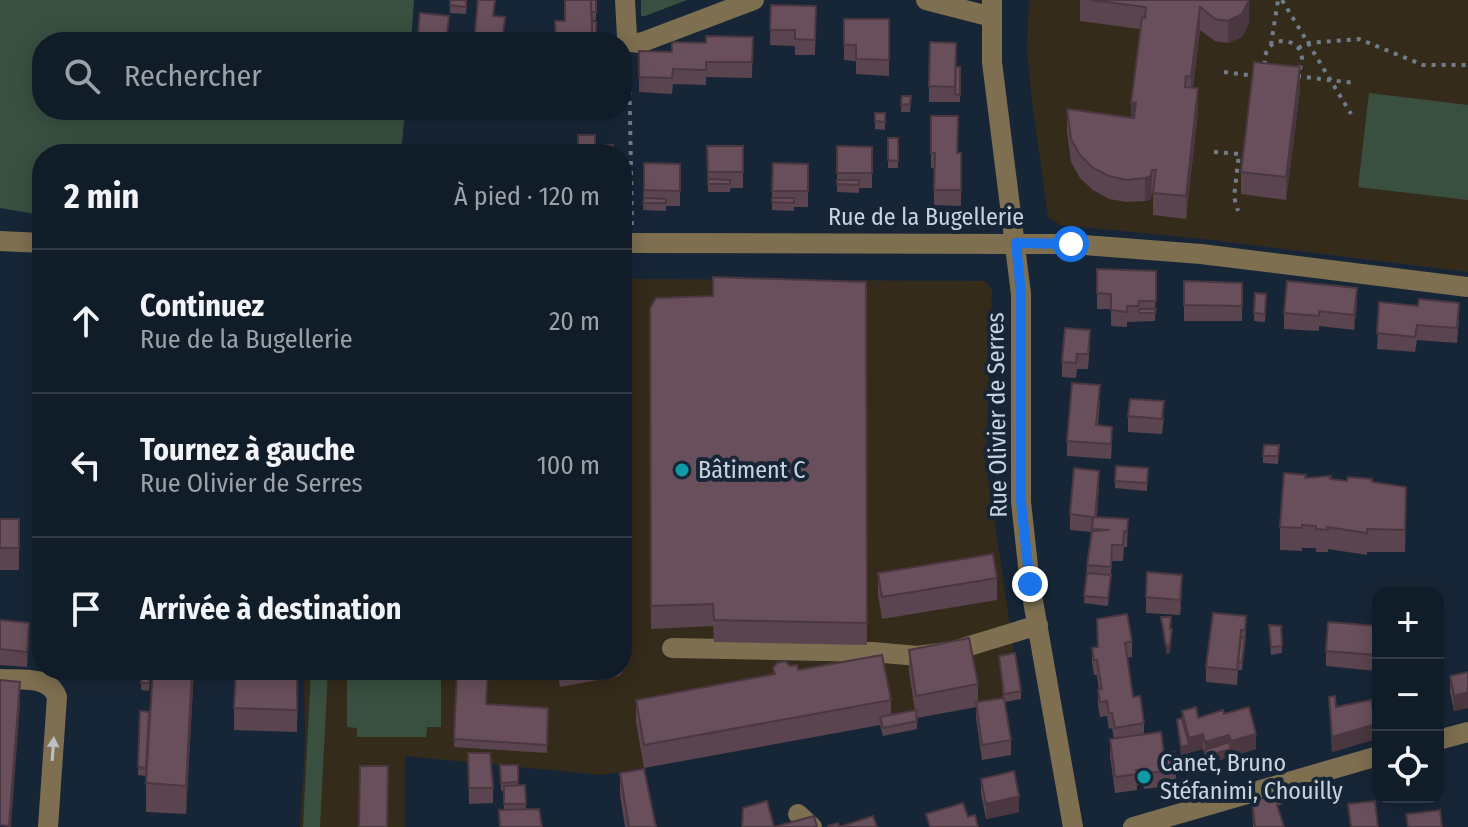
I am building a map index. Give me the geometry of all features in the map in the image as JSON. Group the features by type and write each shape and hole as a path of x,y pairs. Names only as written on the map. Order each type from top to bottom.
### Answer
{"street":[{"path":"625,0 627,32"},
{"path":"632,41 645,42 754,0"},
{"path":"926,0 992,9"},
{"name":"Rue Olivier de Serres","path":"992,9 992,62 1021,294 1021,502 1030,584 1073,827"},
{"path":"0,241 32,243"},
{"name":"Rue de la Bugellerie","path":"632,243 1016,243 1201,254 1468,287"},
{"path":"672,648 872,652 918,656 953,651 1038,625"},
{"path":"0,679 32,680"},
{"path":"33,680 46,684 57,697 48,827"},
{"path":"1444,738 1468,732"},
{"path":"1133,827 1372,758"}],"path":[{"path":"1280,0 1351,114"},
{"path":"1267,70 1264,58 1271,45 1280,0"},
{"path":"1298,48 1308,43 1359,39 1423,65 1468,65"},
{"path":"1271,45 1287,41 1298,48 1302,60 1293,76 1354,83"},
{"path":"632,52 635,43"},
{"path":"1224,72 1260,76"},
{"path":"628,120 628,144"},
{"path":"1214,152 1239,154 1234,197 1238,211"}],"shaded area":[{"path":"1029,0 1468,0 1468,272 1061,225 1048,217 1027,50"},
{"path":"632,279 985,281 992,290 986,464 1021,699 603,775 405,756 405,827 300,827 305,746 304,680 632,680"}],"green space":[{"path":"0,0 414,0 412,32 32,32 32,120 404,120 402,144 32,144 32,213 0,208"},
{"path":"641,0 687,0 641,16"},
{"path":"1369,93 1468,105 1468,200 1358,187"},
{"path":"310,680 327,680 320,827 303,827"},
{"path":"347,680 441,680 441,727 427,727 426,737 357,737 357,728 347,727"}],"building":[{"path":"450,0 466,0 466,7 450,5"},
{"path":"478,0 495,0 493,16 505,17 503,32 475,32"},
{"path":"565,0 591,0 592,32 556,32 555,21 565,21"},
{"path":"591,0 596,0 596,12 591,12"},
{"path":"1090,0 1249,0 1242,14 1228,21 1215,19 1200,7 1191,77 1186,76 1185,87 1198,88 1186,196 1153,193 1156,170 1145,178 1127,180 1109,176 1093,168 1080,155 1071,139 1067,109 1134,118 1136,102 1131,104 1142,17 1145,18 1146,7"},
{"path":"771,5 816,6 815,40 795,39 795,30 770,30"},
{"path":"420,13 449,16 447,32 418,32"},
{"path":"844,19 889,19 889,60 856,59 856,45 844,45"},
{"path":"592,21 596,22 596,32 592,32"},
{"path":"706,36 753,37 752,62 706,62 706,70 673,69 672,78 639,77 639,51 672,52 672,42 706,43"},
{"path":"930,42 956,43 955,87 929,86"},
{"path":"1254,62 1300,67 1286,177 1241,172"},
{"path":"956,67 960,67 960,95 955,94"},
{"path":"902,96 911,96 910,104 901,105"},
{"path":"875,113 885,113 885,122 875,121"},
{"path":"931,116 958,116 957,153 961,153 961,190 934,190 935,153 931,153"},
{"path":"578,135 595,135 595,144 578,144"},
{"path":"888,138 898,138 898,161 888,160"},
{"path":"707,146 743,146 743,172 708,172"},
{"path":"837,146 872,147 872,173 837,173"},
{"path":"644,163 680,164 680,191 644,190"},
{"path":"773,163 808,164 808,191 772,191"},
{"path":"708,179 730,180 730,184 708,184"},
{"path":"837,180 859,180 859,185 837,184"},
{"path":"644,198 666,199 666,203 643,203"},
{"path":"772,198 794,198 794,203 772,202"},
{"path":"1097,269 1156,271 1156,301 1139,301 1138,306 1127,306 1127,312 1111,310 1111,294 1097,293"},
{"path":"713,277 866,282 867,623 714,620 713,604 651,606 650,308 656,298 713,296"},
{"path":"1184,281 1242,283 1242,306 1184,305"},
{"path":"1287,281 1357,288 1354,315 1319,311 1319,316 1284,313"},
{"path":"1255,293 1266,294 1265,314 1254,313"},
{"path":"1419,299 1459,303 1457,328 1417,325 1415,337 1377,333 1379,302 1418,306"},
{"path":"1139,309 1156,309 1155,313 1139,313"},
{"path":"1065,328 1090,330 1088,354 1077,354 1076,363 1062,362"},
{"path":"1072,383 1100,385 1096,425 1112,427 1111,444 1067,441"},
{"path":"1130,399 1164,401 1162,419 1128,416"},
{"path":"1264,445 1279,445 1278,456 1263,456"},
{"path":"1116,466 1148,468 1147,483 1115,481"},
{"path":"1074,468 1099,471 1095,517 1128,519 1123,545 1112,545 1111,567 1087,565 1092,531 1110,530 1092,529 1093,517 1070,514"},
{"path":"1284,473 1306,475 1305,478 1331,476 1330,479 1347,481 1348,477 1372,479 1372,482 1406,487 1405,530 1367,529 1367,533 1302,525 1302,528 1280,527"},
{"path":"0,519 19,519 19,548 0,548"},
{"path":"993,554 997,578 882,597 878,573"},
{"path":"1147,572 1182,575 1180,600 1146,597"},
{"path":"1087,573 1111,575 1108,598 1084,596"},
{"path":"1213,613 1246,616 1245,630 1241,630 1237,670 1206,667"},
{"path":"1127,614 1132,641 1125,643 1133,697 1140,696 1144,723 1115,728 1107,701 1100,702 1098,690 1102,689 1092,648 1098,647 1097,619"},
{"path":"1161,617 1171,617 1170,645 1166,646"},
{"path":"0,620 29,623 27,652 0,649"},
{"path":"1328,622 1372,626 1372,655 1326,651"},
{"path":"1269,625 1281,626 1282,646 1271,647"},
{"path":"1241,637 1245,638 1242,662 1238,662"},
{"path":"969,638 978,684 916,696 909,650"},
{"path":"1015,653 1021,691 1004,694 999,656"},
{"path":"882,655 891,700 644,745 636,700 775,674 773,668 785,661 790,666 797,665 798,670"},
{"path":"1468,672 1468,692 1454,696 1450,676"},
{"path":"0,680 20,682 9,826 0,825"},
{"path":"152,680 191,680 186,786 146,783"},
{"path":"235,680 297,680 297,710 234,708"},
{"path":"457,680 487,680 486,704 548,708 547,745 454,739"},
{"path":"1335,696 1336,707 1371,700 1372,725 1332,737 1329,697"},
{"path":"1004,698 1011,740 982,745 976,702"},
{"path":"1196,707 1198,718 1223,710 1224,714 1249,707 1256,734 1231,741 1229,735 1205,742 1203,734 1189,738 1182,711"},
{"path":"916,710 917,721 883,728 880,717"},
{"path":"140,711 149,712 146,768 138,767"},
{"path":"1182,718 1189,745 1181,747 1177,720"},
{"path":"1161,732 1164,754 1174,752 1176,769 1144,774 1143,769 1136,770 1137,774 1115,777 1110,739"},
{"path":"1229,742 1231,749 1207,756 1205,750"},
{"path":"468,753 490,753 493,788 469,788"},
{"path":"500,765 518,765 518,782 501,783"},
{"path":"360,766 388,766 387,827 359,827"},
{"path":"644,769 656,827 629,827 620,773"},
{"path":"1014,771 1019,796 986,804 981,779"},
{"path":"525,785 526,804 504,804 504,786"},
{"path":"1278,794 1281,804 1277,805 1284,827 1255,827 1252,801"},
{"path":"767,801 774,827 742,827 743,808"},
{"path":"963,803 968,817 975,815 978,827 930,827 926,814"},
{"path":"1375,803 1378,827 1351,827 1348,804"},
{"path":"539,809 542,827 500,827 499,810"},
{"path":"1440,810 1442,827 1408,827 1406,814"},
{"path":"814,816 817,827 774,827"},
{"path":"873,816 877,827 839,827"}],"place":[{"name":"Bâtiment C","path":"682,470"},
{"name":"Canet, Bruno Stéfanimi, Chouilly","path":"1144,777"}],"route":[{"path":"1030,584 1021,502 1021,294 1016,243 1071,244"}]}
